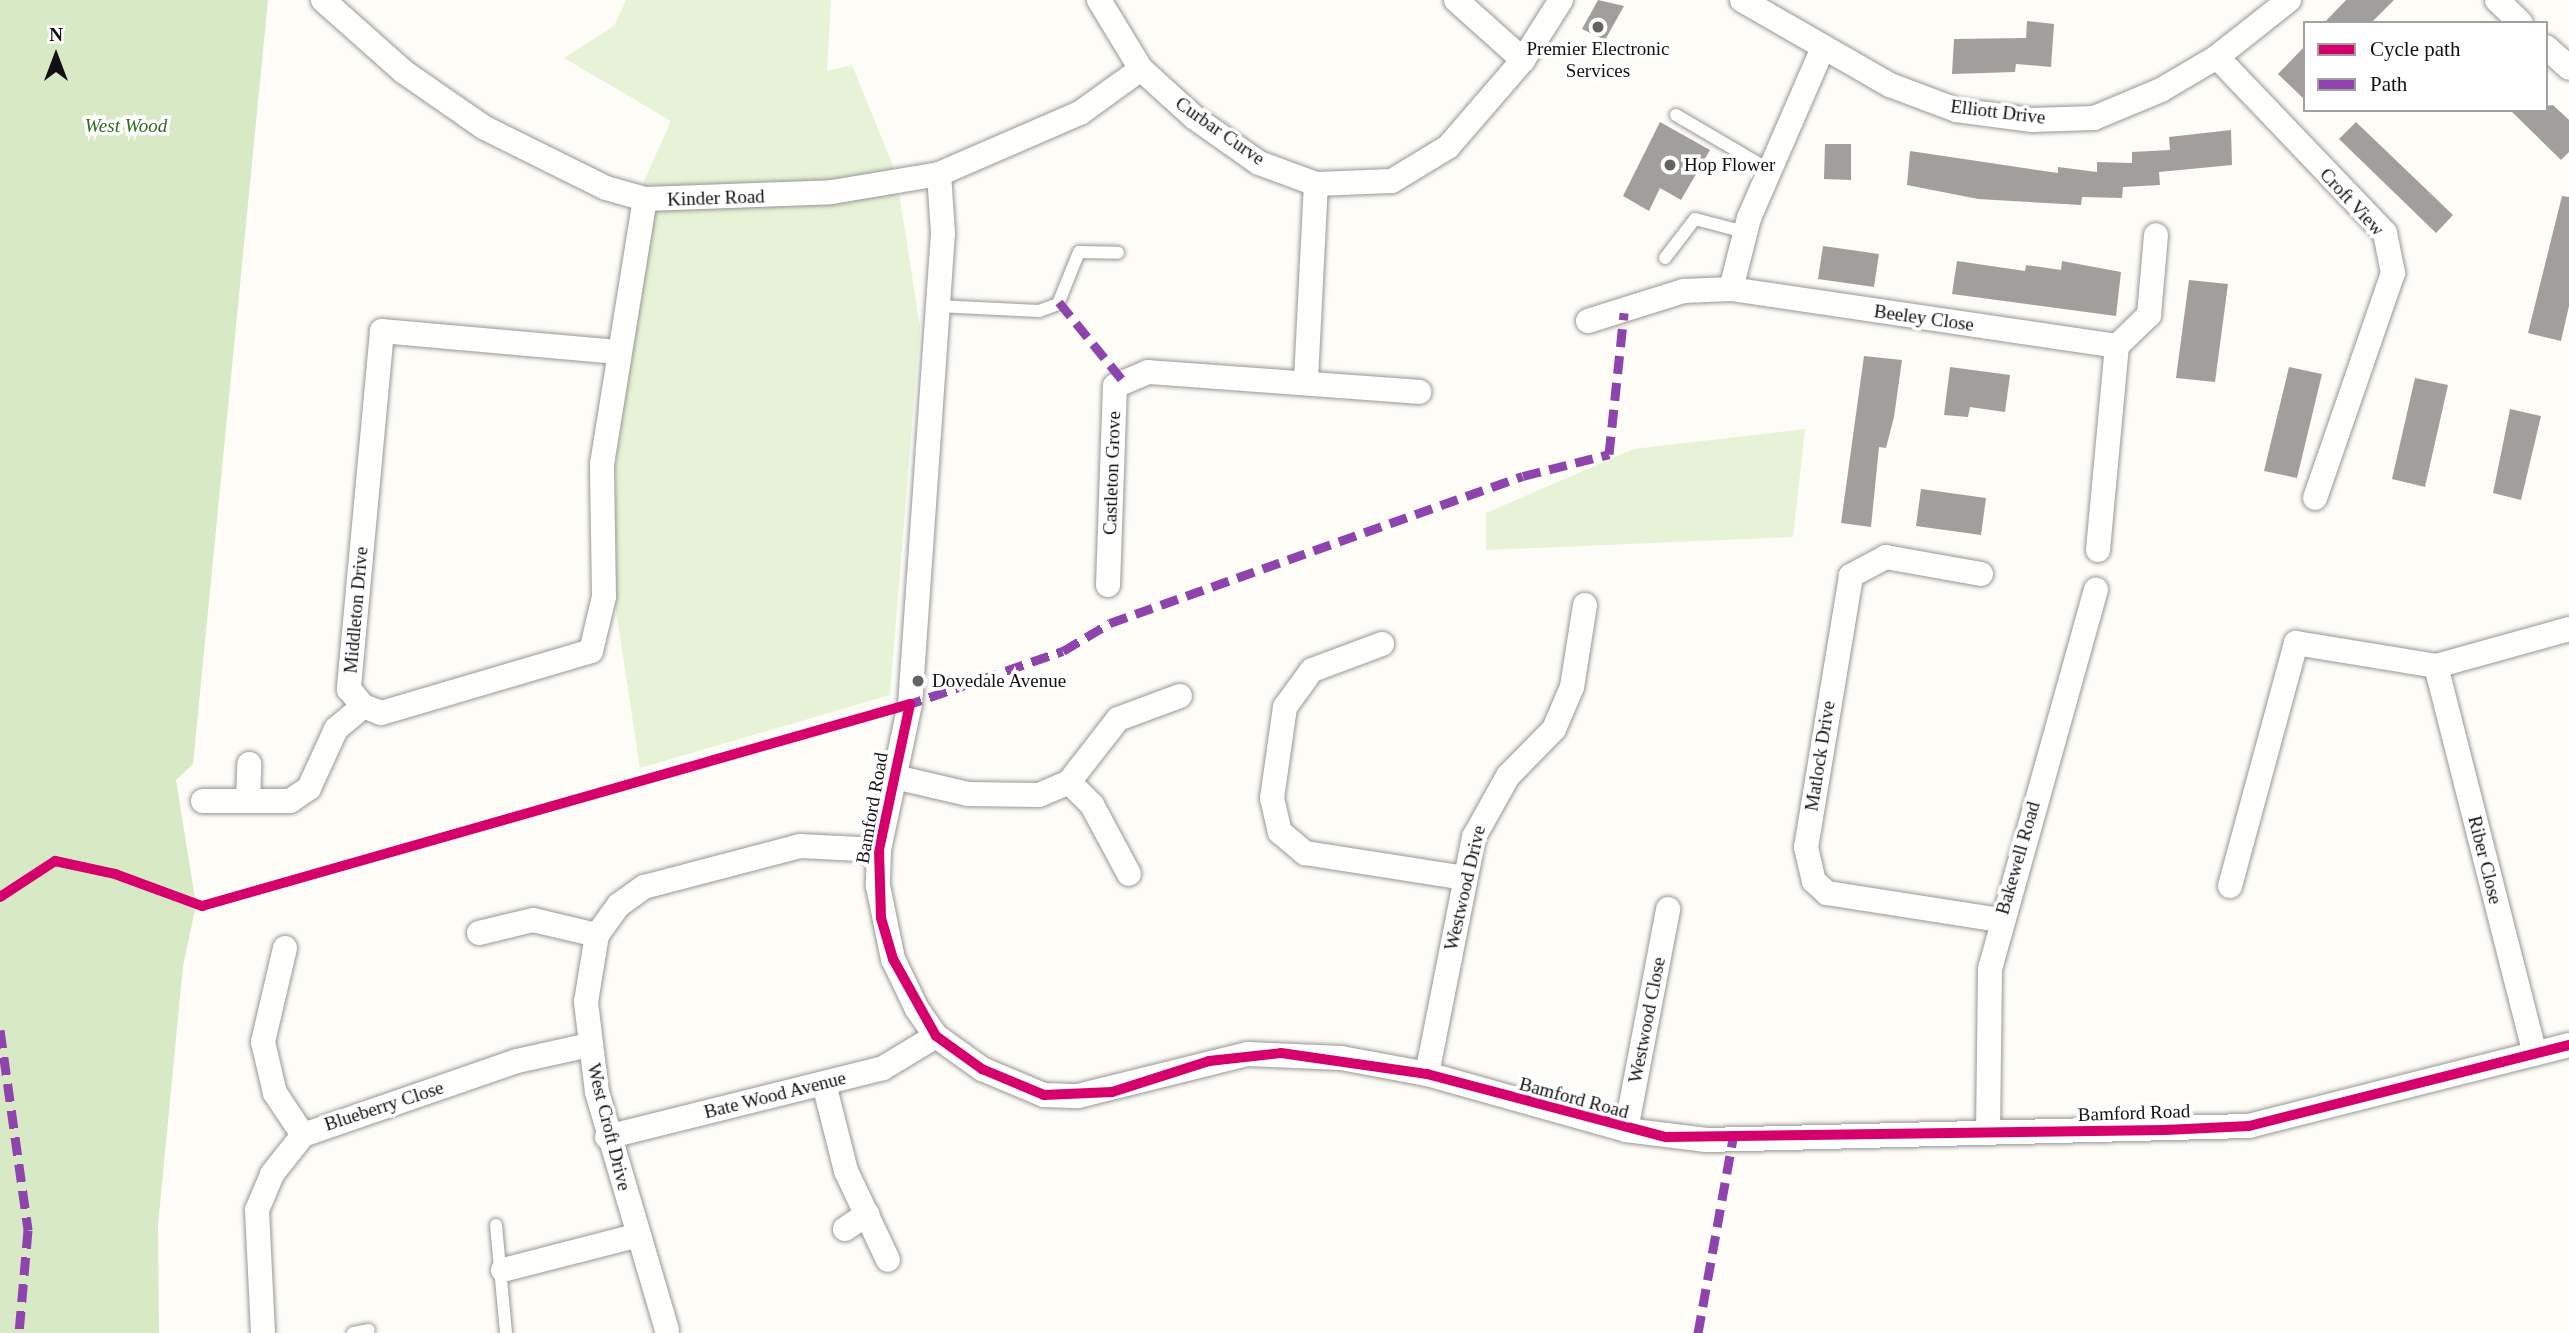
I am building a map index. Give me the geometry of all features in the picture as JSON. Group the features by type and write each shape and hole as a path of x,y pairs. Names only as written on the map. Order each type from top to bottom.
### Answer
{"street":[{"name":"Kinder Road","path":"323,0 404,72 485,128 606,188 645,199 832,192 939,174 1080,113 1141,69"},
{"name":"Curbar Curve","path":"1099,0 1141,69 1195,118 1259,163 1316,184 1392,181 1448,147 1523,60 1561,0"},
{"path":"1456,0 1523,60"},
{"name":"Elliott Drive","path":"1749,1 1823,48 1890,85 1956,110 2032,120 2094,118 2161,90 2217,57 2289,0"},
{"path":"2497,0 2519,21"},
{"path":"1731,289 1745,232 1768,169 1823,48"},
{"path":"2548,49 2569,68"},
{"name":"Croft View","path":"2217,57 2385,233 2393,272 2315,498"},
{"path":"937,306 939,174"},
{"path":"1306,380 1316,184"},
{"path":"203,801 290,801 309,788 336,729 363,706 381,713 591,651 604,597 602,464 617,352 645,199"},
{"path":"2098,550 2117,346 2149,315 2156,235"},
{"name":"Beeley Close","path":"1588,321 1684,291 1731,289 2117,346"},
{"name":"Bamford Road","path":"937,306 910,704 879,850 881,918 893,959 936,1036 982,1069 1044,1095 1112,1093 1248,1054 1341,1058 1427,1074 1626,1130 1706,1140 2249,1126 2569,1045"},
{"name":"Middleton Drive","path":"363,706 349,689 382,331 617,352"},
{"name":"Castleton Grove","path":"1108,585 1115,386 1148,372 1306,380 1419,392"},
{"name":"Matlock Drive","path":"1981,574 1886,557 1851,576 1806,847 1814,881 1828,893 2000,920"},
{"name":"Bakewell Road","path":"1988,1133 1987,1013 2000,920 2096,590"},
{"name":"Westwood Drive","path":"1427,1074 1465,878 1488,804 1563,712 1585,605"},
{"path":"2230,886 2297,643 2436,666 2569,629"},
{"path":"1382,644 1312,670 1285,707 1272,798 1280,832 1305,853 1465,878"},
{"name":"Riber Close","path":"2436,666 2535,1054"},
{"path":"895,777 1003,797 1039,794 1069,782 1118,719 1180,696"},
{"path":"248,801 249,764"},
{"path":"1069,782 1091,805 1129,874"},
{"name":"West Croft Drive","path":"667,1330 607,1137 589,1045 587,982 597,935 619,905 644,887 800,846 879,850"},
{"name":"Westwood Close","path":"1626,1130 1668,909"},
{"path":"479,933 533,920 597,935"},
{"path":"285,948 263,1042 275,1093 303,1135"},
{"name":"Bate Wood Avenue","path":"607,1137 824,1084 905,1059 936,1036"},
{"name":"Blueberry Close","path":"262,1333 257,1210 272,1174 303,1135 517,1061 589,1045"},
{"path":"824,1084 838,1147 888,1260"},
{"path":"845,1229 867,1214"},
{"path":"503,1270 639,1235"}],"lane":[{"path":"1676,115 1768,169"},
{"path":"1665,258 1695,219 1745,232"},
{"path":"937,306 1039,311 1058,304 1079,252 1118,253"},
{"path":"496,1225 503,1270 506,1333"},
{"path":"353,1333 369,1330"}],"green space":[{"name":"West Wood","path":"0,0 268,0 193,764 176,780 196,905 183,966 158,1225 159,1333 0,1333"},
{"path":"626,0 831,0 827,71 852,65 896,173 920,327 890,695 640,768 615,604 616,461 632,354 641,188 671,121 564,58 614,26"},
{"path":"1805,429 1793,537 1486,550 1486,513 1634,449"}],"building":[{"path":"1598,0 1624,6 1605,40 1582,29"},
{"path":"2346,0 2394,0 2373,21 2326,21"},
{"path":"2027,21 2054,24 2051,67 2016,64 2015,72 1952,74 1954,39 2026,38"},
{"path":"2303,48 2303,98 2278,74"},
{"path":"2553,105 2569,120 2569,152 2561,160 2512,112 2548,112 2548,106"},
{"name":"Hop Flower","path":"1660,122 1710,150 1681,200 1660,188 1649,211 1623,196"},
{"path":"2356,122 2453,215 2436,233 2339,139"},
{"path":"2231,130 2232,165 2159,172 2160,185 2123,187 2122,198 2082,197 2081,205 1978,199 1907,185 1910,151 2058,173 2058,167 2097,172 2097,162 2132,163 2132,152 2170,150 2169,137"},
{"path":"1825,144 1851,144 1851,180 1824,179"},
{"path":"2562,196 2569,197 2569,306 2561,341 2528,333"},
{"path":"1823,246 1879,254 1874,287 1818,279"},
{"path":"1957,261 2025,271 2026,265 2061,270 2062,261 2121,272 2116,316 1952,294"},
{"path":"2189,280 2228,284 2215,382 2176,378"},
{"path":"1864,356 1902,360 1894,417 1886,448 1879,447 1871,527 1841,523"},
{"path":"1950,367 2010,375 2005,412 1970,407 1968,417 1944,415"},
{"path":"2289,367 2322,374 2297,478 2264,471"},
{"path":"2415,378 2448,385 2425,487 2392,479"},
{"path":"2510,409 2541,416 2521,500 2493,493"},
{"path":"1921,489 1986,498 1981,535 1916,526"}],"marked path":[{"path":"1059,302 1124,382"},
{"path":"904,706 1063,651 1110,623 1523,476 1609,454 1624,313"},
{"path":"0,1030 28,1230 19,1333"},
{"path":"1698,1333 1733,1138"}],"cycle path":[{"path":"0,897 55,861 115,874 202,906 910,704 879,850 881,918 893,959 936,1036 982,1069 1044,1095 1112,1092 1209,1061 1281,1053 1427,1074 1666,1137 2164,1130 2249,1126 2569,1045"}],"place":[{"name":"Premier Electronic Services","path":"1598,27"},
{"name":"Hop Flower","path":"1670,165"},
{"name":"Dovedale Avenue","path":"918,681"}]}
